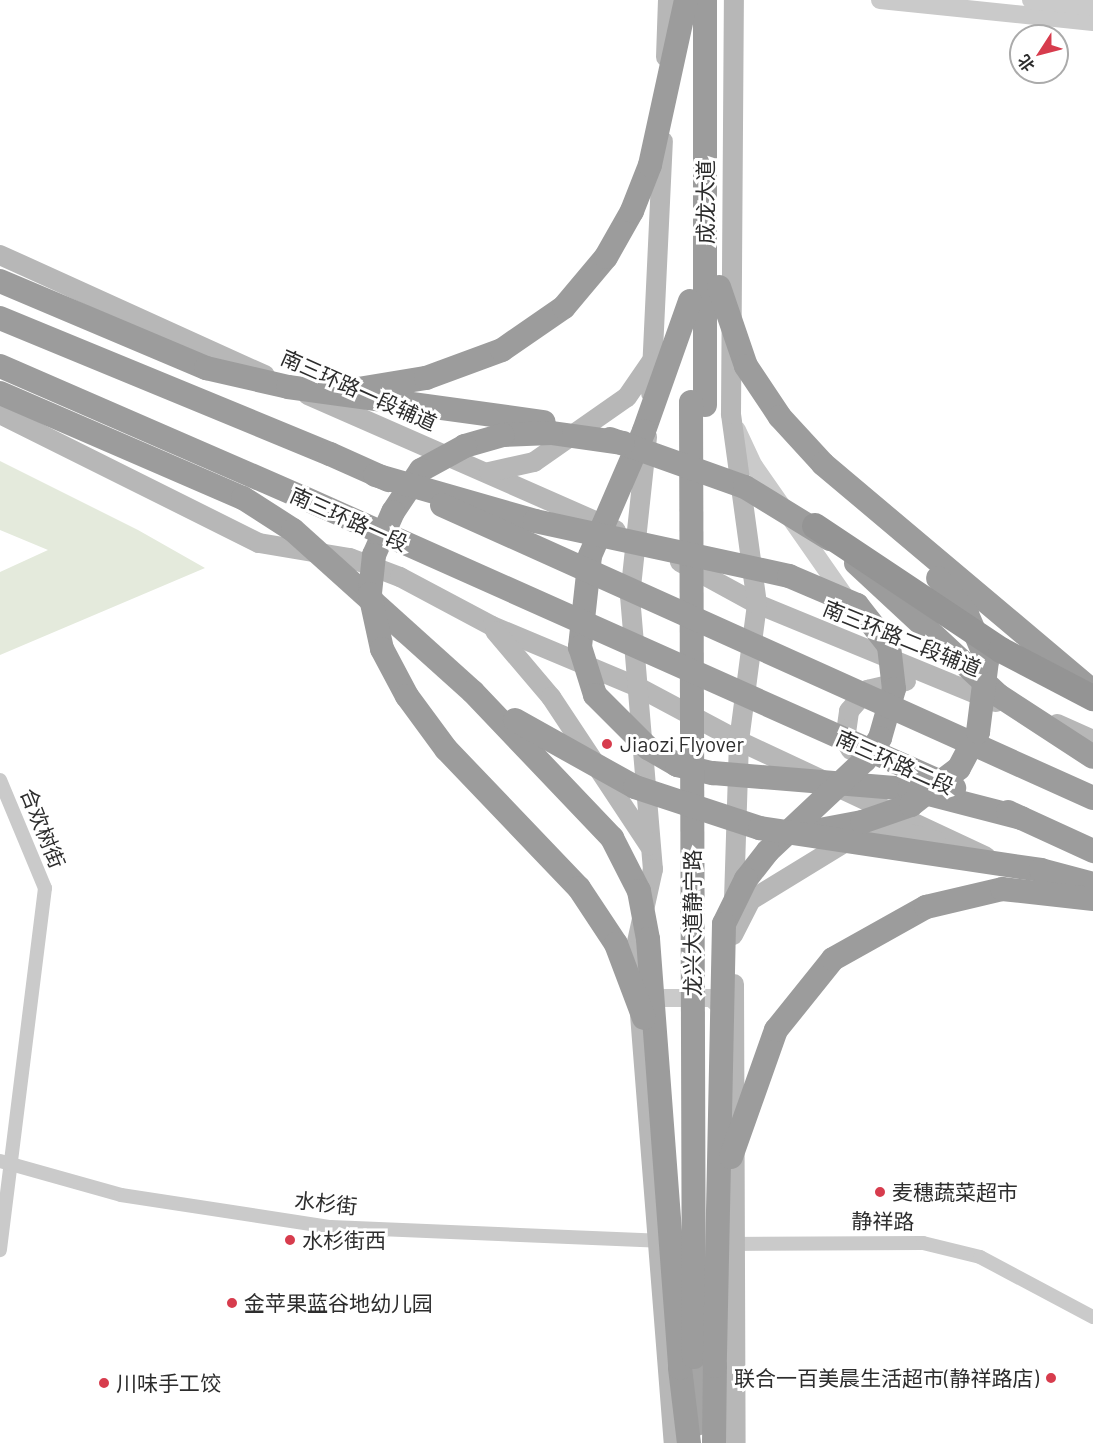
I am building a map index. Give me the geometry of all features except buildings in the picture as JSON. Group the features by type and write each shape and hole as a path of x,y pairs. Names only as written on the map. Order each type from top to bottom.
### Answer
{"highway":[{"name":"成龙大道","path":"688,0 690,301 698,403"},
{"path":"288,387 359,389 426,378 502,350 564,307 606,257 632,211 650,165 688,0"},
{"name":"成龙大道","path":"698,403 705,0"},
{"path":"705,0 717,101 714,220 725,312 746,366 780,417 823,464 903,534 1093,692"},
{"path":"0,281 83,319 206,368 288,387 567,425 745,487 815,526 1001,650 1093,698"},
{"path":"690,301 644,431 590,556 580,647 595,695 648,748 677,765 713,773 886,785 1021,818"},
{"path":"0,318 330,454 1093,798"},
{"name":"南三环路一段","path":"0,366 304,498 697,674"},
{"path":"0,393 243,498 293,530 473,692 612,838 639,891 648,939 657,1070 698,1366 714,1443"},
{"name":"龙兴大道静宁路","path":"698,403 698,1366"},
{"path":"623,443 550,433 503,435 465,446 421,470 393,512 374,555 370,594 382,650 407,696 446,749 579,888 616,944 642,1005 657,1070"},
{"path":"375,474 536,521 789,576 857,605 889,646 894,689 880,738 865,760 768,851 746,879 724,924 723,1182 688,1443"},
{"path":"815,526 998,695 1093,757"},
{"path":"797,833 843,827 911,805 959,768 978,732 987,661 967,614 903,534"},
{"name":"南三环路二段","path":"697,674 1093,851"},
{"path":"473,692 554,747 635,787 760,828 1041,870 1093,884"},
{"path":"723,1182 776,1030 833,959 926,907 1002,889 1093,899"}],"main road":[{"path":"668,0 655,354 638,540 630,596 653,869 635,951 655,1240 674,1443"},
{"path":"734,0 731,414 757,604 739,741 733,935 735,1030 732,1244 736,1443"},
{"name":"南三环路一段辅道","path":"0,255 489,472 638,540 697,572"},
{"path":"489,472 534,462 627,397 655,354"},
{"path":"0,414 259,543 370,566 492,626 638,687 739,741 906,816 966,849"},
{"name":"南三环路二段辅道","path":"697,572 757,604 926,677 1093,740"},
{"path":"492,626 551,697 648,840 653,869"},
{"path":"906,816 869,783 845,740 849,711 867,690 926,677"},
{"path":"733,935 751,900 867,829 888,828 966,849 1093,899"},
{"name":"龙兴大道静宁路","path":"698,1366 698,1443"}],"street":[{"path":"880,0 1093,22"},
{"path":"1031,0 1093,7"},
{"path":"731,414 754,466 896,664"},
{"name":"合欢树街","path":"0,780 45,888 14,1165 0,1250"},
{"path":"638,998 711,998 724,1008 735,1030"},
{"name":"水杉街","path":"0,1161 121,1195 331,1227 655,1240"},
{"name":"静祥路","path":"655,1240 732,1244 923,1243 980,1257 1093,1317"}],"shaded area":[{"path":"0,461 138,530 205,568 0,655 0,572 48,550 0,530"}],"place":[{"name":"Jiaozi Flyover","path":"607,744"},
{"name":"麦穗蔬菜超市","path":"880,1192"},
{"name":"水杉街西","path":"290,1240"},
{"name":"金苹果蓝谷地幼儿园","path":"232,1303"},
{"name":"联合一百美晨生活超市(静祥路店)","path":"1051,1378"},
{"name":"川味手工饺","path":"104,1383"}]}
